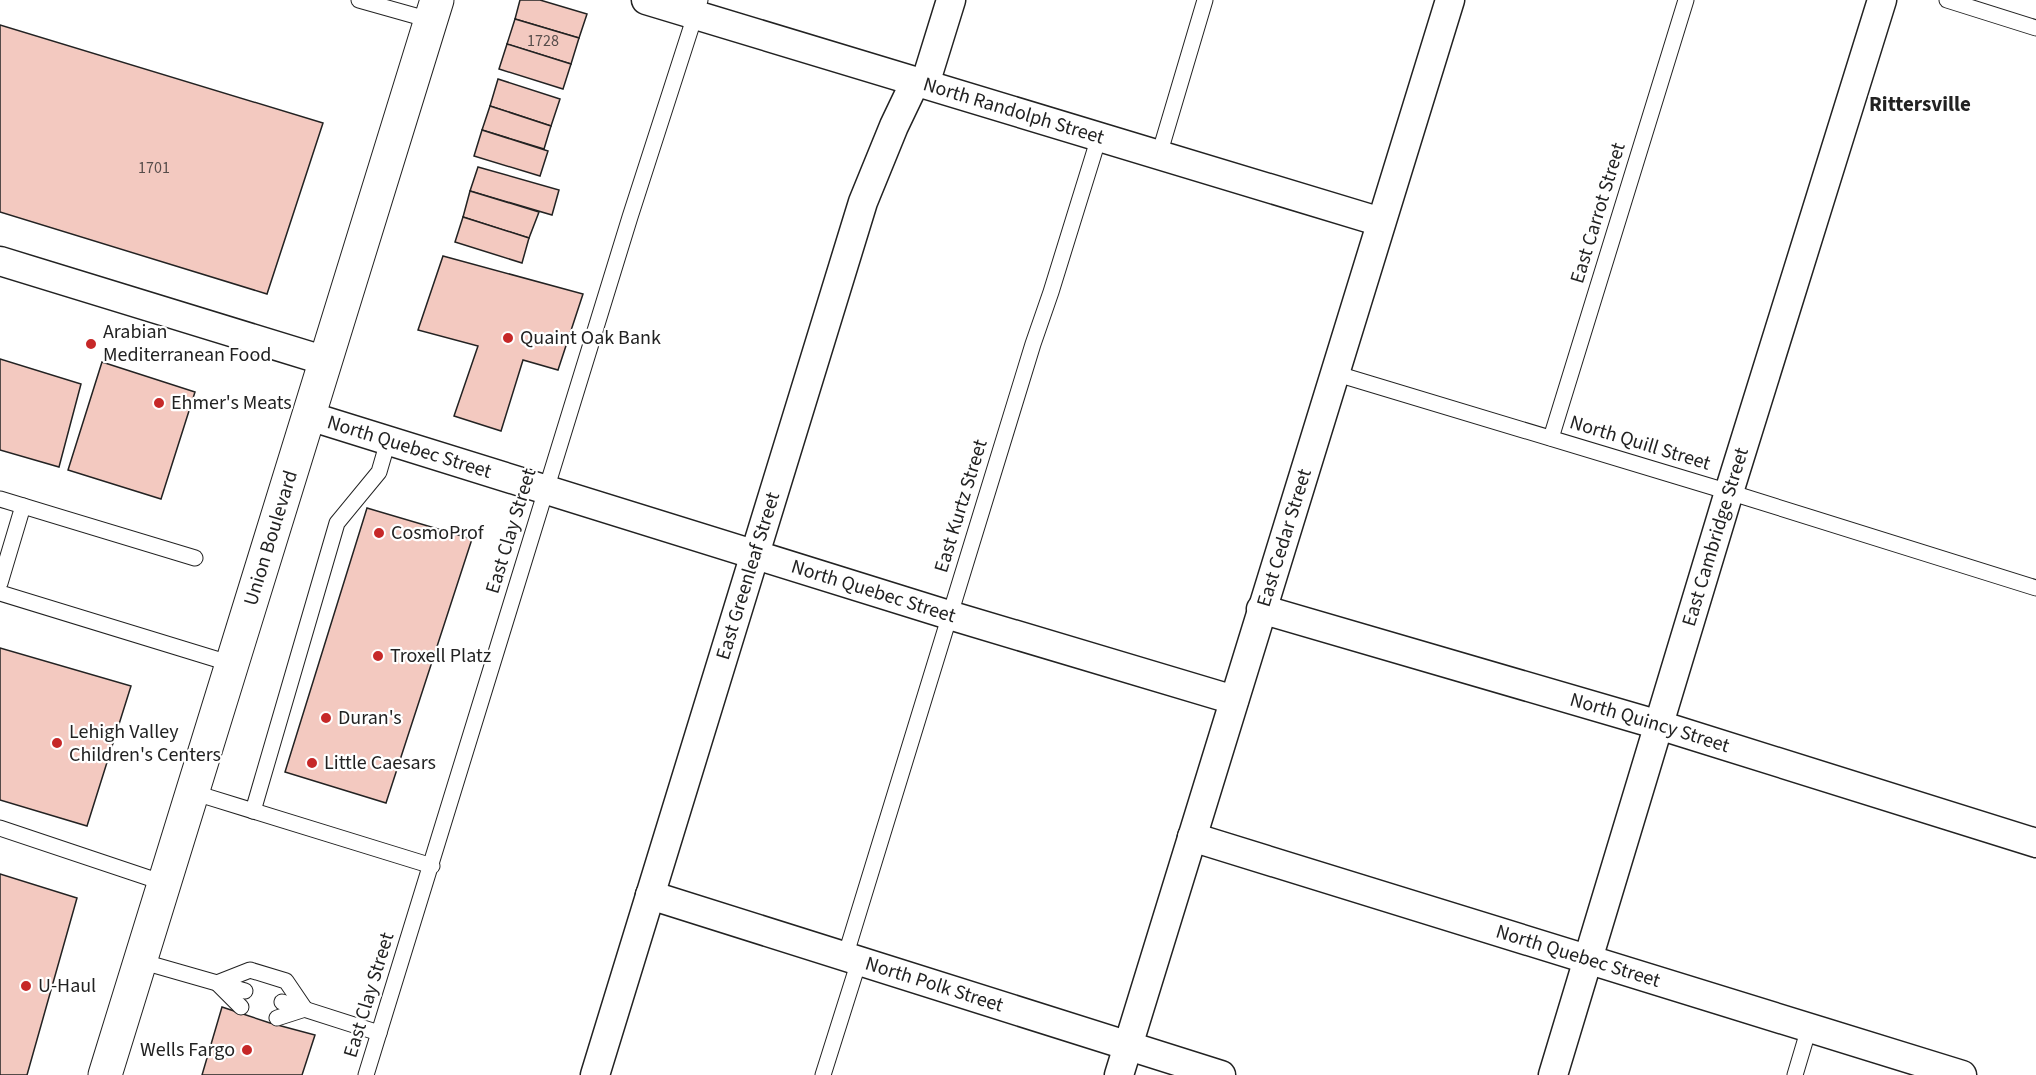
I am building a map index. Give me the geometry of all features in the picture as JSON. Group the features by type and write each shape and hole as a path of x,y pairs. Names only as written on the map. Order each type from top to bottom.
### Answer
{"main road":[{"name":"Union Boulevard","path":"105,1075 433,10"}],"street":[{"name":"North Randolph Street","path":"646,0 698,8 920,83 1381,222"},
{"name":"East Greenleaf Street","path":"595,1075 863,202 894,126 920,83 951,0"},
{"name":"East Cedar Street","path":"1119,1075 1450,0"},
{"name":"East Cambridge Street","path":"1552,1075 1729,492 1882,0"},
{"path":"0,261 326,361"},
{"name":"North Quebec Street","path":"309,416 949,615 1234,700"},
{"name":"North Quincy Street","path":"1261,609 1659,725 2036,843"},
{"name":"North Quebec Street","path":"1192,837 1962,1075"},
{"name":"North Polk Street","path":"650,895 1221,1075"}],"lane":[{"path":"359,0 433,10"},
{"path":"1159,155 1205,0"},
{"name":"East Carrot Street","path":"1551,438 1686,0"},
{"path":"1947,0 2036,28"},
{"name":"East Clay Street","path":"366,1075 432,866 545,489 698,8"},
{"name":"East Kurtz Street","path":"823,1075 852,959 949,615 1099,137"},
{"name":"North Quill Street","path":"1334,373 1729,492 2036,588"},
{"path":"253,811 337,523 379,472 388,441"},
{"path":"0,499 195,558"},
{"path":"0,583 23,506"},
{"path":"0,593 232,664"},
{"path":"192,792 432,866"},
{"path":"0,828 164,883"},
{"path":"140,961 245,991"},
{"path":"217,983 250,970 286,981 305,1009"},
{"path":"217,983 241,1007"},
{"path":"282,1002 379,1033"},
{"path":"277,1018 305,1009"},
{"path":"1795,1075 1809,1028"}],"building":[{"path":"520,0 540,0 587,14 579,38 515,19"},
{"path":"515,19 579,38 571,64 507,44"},
{"path":"0,25 323,123 267,294 0,212"},
{"path":"507,44 571,64 563,89 499,69"},
{"path":"498,79 560,99 551,126 490,106"},
{"path":"490,106 551,126 544,149 482,130"},
{"path":"482,130 548,151 540,176 474,156"},
{"path":"478,167 559,190 552,215 470,191"},
{"path":"470,191 539,212 529,238 463,217"},
{"path":"463,217 529,238 522,263 455,242"},
{"name":"Quaint Oak Bank","path":"443,256 583,294 558,370 523,360 501,431 454,416 478,346 418,330"},
{"path":"0,359 81,384 59,467 0,450"},
{"path":"102,362 195,392 161,499 68,470"},
{"name":"Troxell Platz","path":"367,508 472,539 386,803 285,772"},
{"name":"Lehigh Valley Children's Centers","path":"0,648 131,686 87,826 0,800"},
{"name":"U-Haul","path":"0,874 77,898 27,1075 0,1075"},
{"path":"222,1007 315,1035 302,1075 202,1075"}],"place":[{"name":"Quaint Oak Bank","path":"508,338"},
{"name":"Arabian Mediterranean Food","path":"91,344"},
{"name":"Ehmer's Meats","path":"159,403"},
{"name":"CosmoProf","path":"379,533"},
{"name":"Troxell Platz","path":"378,656"},
{"name":"Duran's","path":"326,718"},
{"name":"Lehigh Valley Children's Centers","path":"57,743"},
{"name":"Little Caesars","path":"312,763"},
{"name":"U-Haul","path":"26,986"},
{"name":"Wells Fargo","path":"247,1050"}],"district":[{"name":"Rittersville","path":"1920,104"}]}
